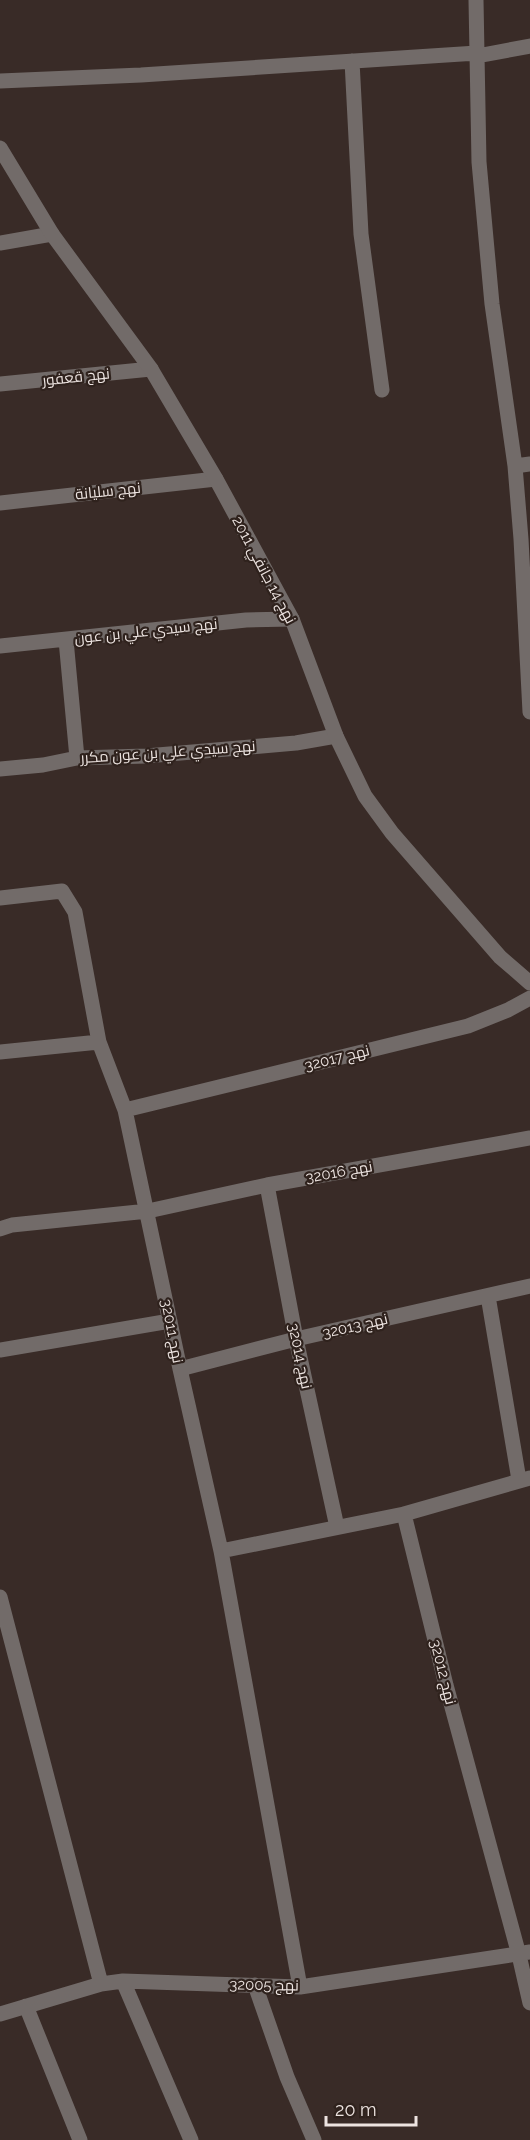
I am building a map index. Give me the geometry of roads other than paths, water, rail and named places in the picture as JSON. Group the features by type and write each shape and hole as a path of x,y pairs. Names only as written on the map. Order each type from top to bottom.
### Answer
{"street":[{"path":"476,0 479,162 491,292 522,465 530,712"},
{"path":"0,81 141,75 477,54 530,46"},
{"path":"352,61 361,234 382,390"},
{"name":"نهج 14 جانفي 2011","path":"0,148 52,234 152,369 216,479 292,619 336,736 364,796 392,834 500,957 530,983"},
{"path":"0,243 52,234"},
{"name":"نهج قعفور","path":"0,384 152,369"},
{"name":"نهج سليانة","path":"0,503 216,479"},
{"name":"نهج سيدي علي بن عون","path":"0,646 246,620 292,619"},
{"path":"66,640 77,758"},
{"name":"نهج سيدي علي بن عون مكرر","path":"0,769 43,765 77,758 181,753 296,743 336,736"},
{"name":"نهج 32011","path":"0,898 62,891 75,912 99,1042 133,1108 148,1211 180,1369 221,1551 300,1987"},
{"name":"نهج 32017","path":"133,1108 468,1026 508,1010 530,998"},
{"path":"0,1052 99,1042"},
{"name":"نهج 32016","path":"0,1228 148,1211 267,1185 530,1138"},
{"name":"نهج 32014","path":"267,1185 296,1339 337,1527"},
{"name":"نهج 32013","path":"180,1369 296,1339 530,1286"},
{"path":"221,1551 404,1514 524,1479 488,1296"},
{"path":"0,1350 170,1321"},
{"name":"نهج 32012","path":"404,1514 446,1685 525,1954 530,2003"},
{"path":"0,1597 101,1984"},
{"name":"نهج 32005","path":"0,2014 101,1984 123,1981 300,1987 525,1954"},
{"path":"123,1981 191,2140"},
{"path":"255,1985 287,2077 314,2140"},
{"path":"26,2006 80,2140"}]}
